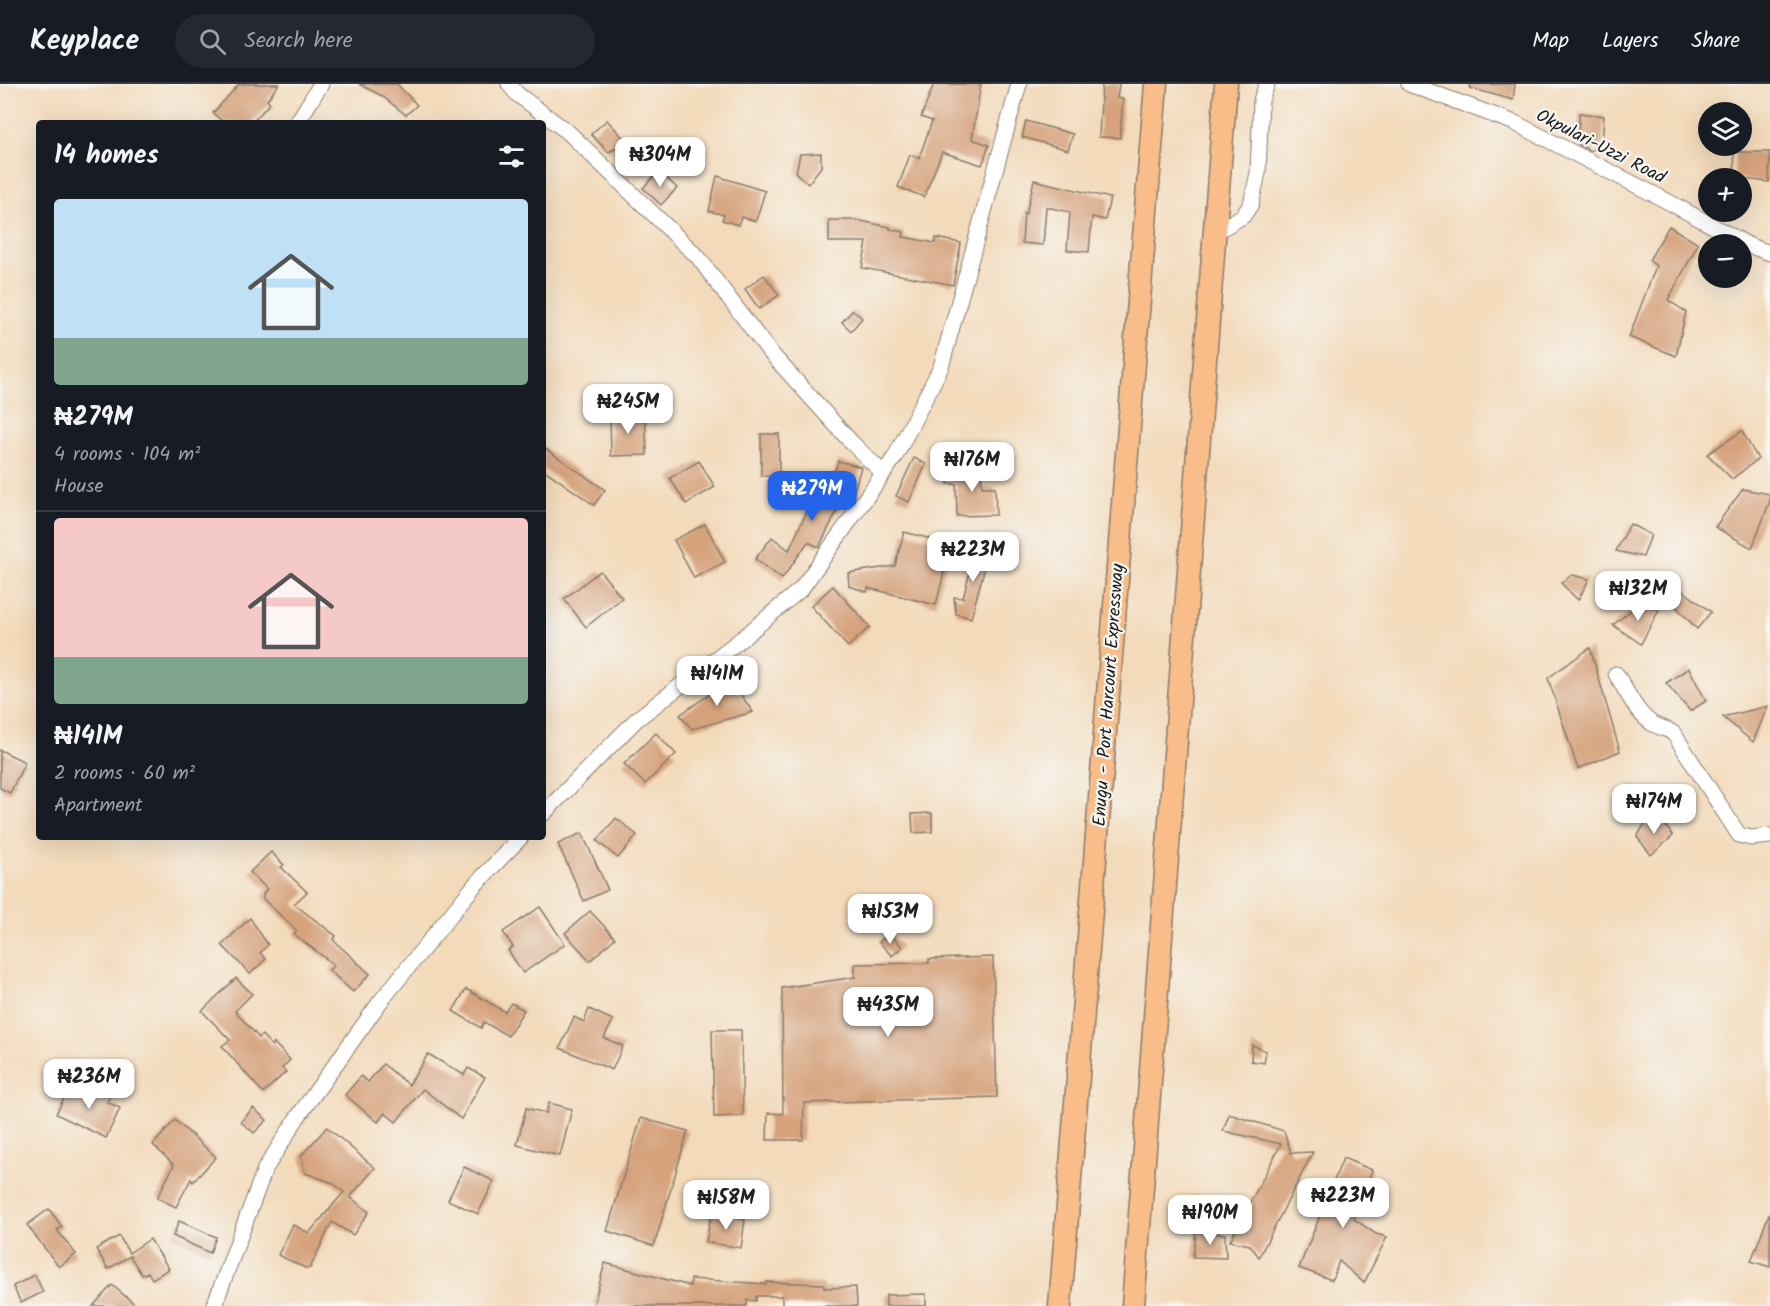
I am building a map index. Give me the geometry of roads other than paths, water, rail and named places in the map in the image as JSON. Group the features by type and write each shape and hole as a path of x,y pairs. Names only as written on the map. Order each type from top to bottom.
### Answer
{"highway":[{"name":"Enugu - Port Harcourt Expressway","path":"1060,1306 1156,84"},
{"path":"1133,1306 1226,84"}],"street":[{"path":"299,120 321,84"},
{"path":"510,84 517,94 568,133 698,257 768,350 852,443 882,472"},
{"path":"546,811 637,719 744,637 801,589 882,472 895,457 940,367 1019,84"},
{"path":"1214,233 1243,216 1251,204 1258,173 1260,99 1267,84"},
{"name":"Okpulari-Uzzi Road","path":"1409,84 1515,123 1750,246 1770,253"},
{"path":"1616,674 1641,714 1653,724 1668,728 1674,734 1739,835 1750,838 1770,836"},
{"path":"214,1306 265,1169 297,1118 380,1002 474,886 518,840"}]}
